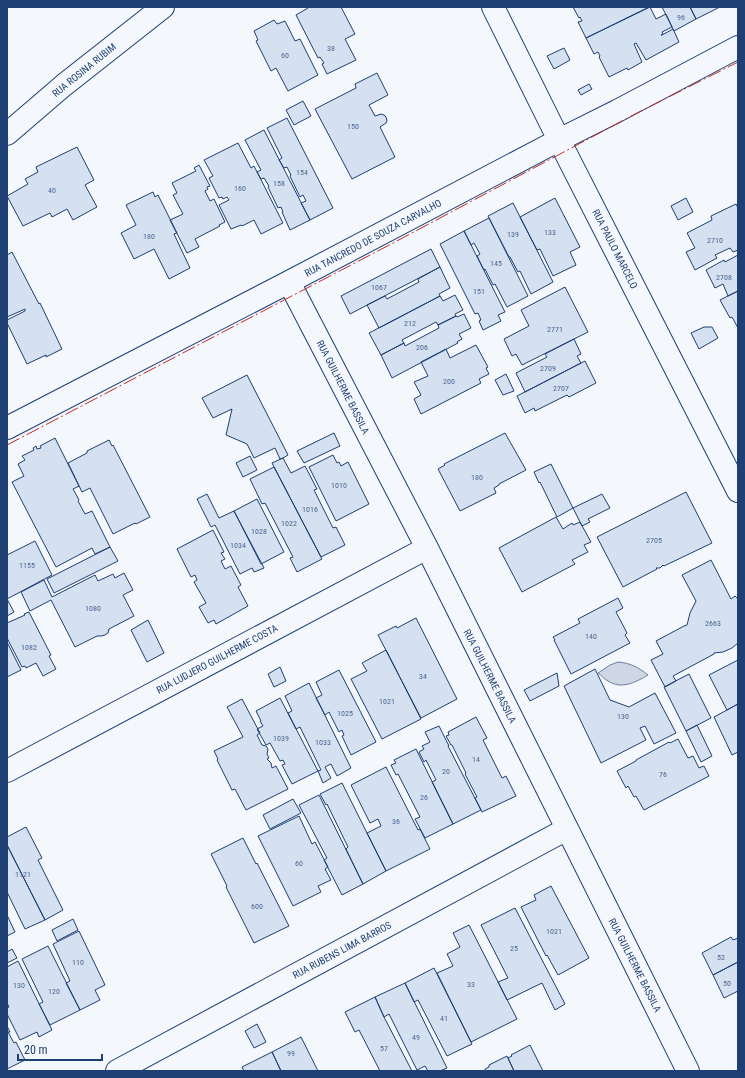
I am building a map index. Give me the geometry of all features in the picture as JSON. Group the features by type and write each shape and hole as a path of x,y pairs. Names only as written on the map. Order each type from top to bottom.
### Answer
{"street":[{"name":"RUA ROSINA RUBIM","path":"7,134 64,85 163,7"},
{"name":"RUA PAULO MARCELO","path":"493,7 738,491"},
{"name":"RUA TANCREDO DE SOUZA CARVALHO","path":"10,420 289,282 738,47"},
{"name":"RUA GUILHERME BASSILA","path":"289,282 427,548 688,1071"},
{"name":"RUA LUDJERO GUILHERME COSTA","path":"7,771 427,548"},
{"name":"RUA RUBENS LIMA BARROS","path":"117,1071 567,829"}],"shaded area":[{"path":"618,662 634,666 648,675 629,684 618,685 613,684 598,673 610,665"}],"building":[{"path":"309,7 341,7 355,34 345,39 356,60 327,74 322,64 324,63 320,57 318,58 296,15"},
{"path":"573,7 649,7 586,38 578,22 582,21"},
{"path":"650,7 656,19 666,14 672,27 662,32 663,34 661,35 662,35 673,29 679,42 646,60 636,43 634,44 642,62 628,70 627,68 609,77 598,52 594,54 586,38"},
{"path":"662,7 690,7 696,19 674,31"},
{"path":"690,7 718,7 718,8 696,19"},
{"path":"274,20 277,24 285,21 295,41 300,39 318,75 288,91 276,68 271,71 256,41 258,40 254,31"},
{"path":"564,48 570,60 554,69 547,56"},
{"path":"377,73 388,95 369,105 375,116 381,114 386,117 386,123 380,127 395,157 352,179 315,109 356,88 355,84"},
{"path":"589,84 592,89 581,95 578,90"},
{"path":"303,101 311,116 294,125 286,110"},
{"path":"287,118 333,208 310,220 301,203 306,201 303,195 300,197 287,167 284,168 279,160 282,158 267,128"},
{"path":"264,130 310,220 290,230 281,207 278,208 268,187 269,186 264,178 261,179 257,172 261,170 245,140"},
{"path":"238,143 251,168 254,166 283,223 261,234 254,220 242,226 241,225 231,229 219,205 229,200 227,197 223,199 222,197 219,198 209,178 213,176 204,160"},
{"path":"77,147 94,180 85,185 97,207 73,220 67,209 52,217 50,213 23,226 7,196 28,184 25,179 38,172 36,167"},
{"path":"199,165 210,186 207,187 208,189 205,191 210,201 214,199 225,222 195,239 199,247 187,253 170,220 183,214 173,195 177,193 172,183 196,171 194,168"},
{"path":"153,192 155,197 158,195 177,233 174,234 190,268 169,279 154,249 134,259 121,233 136,225 126,205"},
{"path":"555,198 580,247 570,252 576,265 553,276 540,249 537,250 520,217"},
{"path":"686,198 693,212 678,220 671,206"},
{"path":"513,203 553,282 531,294 520,271 518,272 509,257 488,216"},
{"path":"736,204 738,208 738,250 733,252 730,248 715,255 717,258 695,270 686,252 695,248 687,233 712,220 711,216"},
{"path":"489,218 528,296 507,307 495,284 493,285 485,269 484,270 477,256 480,254 474,243 471,245 464,231"},
{"path":"464,231 505,312 498,315 501,321 483,330 479,321 481,320 478,313 475,314 440,244"},
{"path":"431,249 440,267 350,314 341,296"},
{"path":"12,252 39,304 40,303 62,349 27,364 7,323 7,320 25,311 25,309 7,317 7,255"},
{"path":"738,255 738,291 728,296 723,284 715,288 706,270 724,260 725,262"},
{"path":"440,267 450,288 439,294 440,296 379,328 367,305 385,296 387,299 419,282 418,279"},
{"path":"565,287 588,332 522,365 516,354 512,356 504,339 529,326 521,310"},
{"path":"738,291 738,328 732,317 730,318 720,300"},
{"path":"455,295 463,310 455,314 456,316 438,325 436,322 402,340 404,343 381,355 369,333 440,296 443,301"},
{"path":"464,314 471,328 459,334 462,339 457,342 458,343 392,378 381,355 404,343 405,346 439,328 438,325 456,316 457,317"},
{"path":"704,327 712,327 718,338 699,349 691,333"},
{"path":"574,339 581,354 577,356 581,363 525,392 516,373 547,357 545,354"},
{"path":"476,345 488,367 486,368 489,374 479,379 481,383 421,414 414,399 421,395 414,382 428,376 421,362 446,349 450,358"},
{"path":"585,361 596,383 569,397 567,395 535,411 534,408 525,413 517,396"},
{"path":"506,374 514,391 503,395 495,380"},
{"path":"247,375 288,455 283,458 280,459 275,448 254,458 247,444 226,435 232,409 213,418 202,398"},
{"path":"334,433 340,446 304,463 297,451"},
{"path":"505,433 526,470 499,484 494,488 496,493 460,511 438,469 445,465 444,464"},
{"path":"55,438 79,486 73,489 79,500 78,501 85,514 92,511 110,547 95,554 92,548 56,567 12,482 24,476 18,464 25,460 22,456 34,450 33,448 36,446 37,449 41,448 40,446"},
{"path":"109,440 150,517 113,534 90,488 82,492 68,463"},
{"path":"333,455 337,463 339,462 341,466 348,462 369,504 336,521 309,467"},
{"path":"250,456 257,470 243,477 236,463"},
{"path":"283,458 291,473 305,466 317,489 314,490 333,528 336,527 345,545 321,557 272,463"},
{"path":"551,464 573,508 557,517 534,472"},
{"path":"274,467 322,559 297,572 290,558 293,557 265,503 262,504 250,479"},
{"path":"686,492 712,543 664,566 663,565 660,568 656,568 657,569 623,587 597,537"},
{"path":"207,494 219,518 234,511 264,568 254,572 252,568 240,574 215,525 211,527 197,499"},
{"path":"602,494 610,508 588,519 590,522 582,526 573,508"},
{"path":"257,499 284,552 261,564 234,511"},
{"path":"556,517 563,529 572,523 573,525 580,522 591,542 584,545 588,552 572,560 575,564 522,592 499,548"},
{"path":"213,530 224,552 221,553 225,559 221,561 225,569 231,566 241,585 238,587 248,606 216,624 214,620 208,623 199,607 206,603 194,582 197,580 195,575 191,577 177,549"},
{"path":"35,541 52,575 7,599 7,555"},
{"path":"110,547 118,561 54,593 47,579"},
{"path":"711,560 731,599 735,596 738,599 738,643 732,648 723,652 714,653 673,676 676,681 665,687 651,660 663,654 656,641 687,625 690,613 696,601 682,575"},
{"path":"124,573 133,590 123,595 134,616 109,629 108,633 105,635 97,636 75,647 51,600 30,611 21,592 44,580 52,597 95,575 98,581 113,574 115,578"},
{"path":"618,598 623,608 616,612 627,633 625,635 630,643 571,674 553,637 580,623 578,619"},
{"path":"7,599 14,612 7,616"},
{"path":"29,612 51,655 49,656 56,669 43,676 36,663 26,668 25,666 22,667 7,638 7,623"},
{"path":"416,618 457,699 421,718 378,635 396,626 397,628"},
{"path":"148,620 164,653 147,662 131,630"},
{"path":"7,642 21,670 7,677"},
{"path":"386,650 421,719 382,739 351,679 367,671 362,663"},
{"path":"738,660 738,704 727,710 709,675"},
{"path":"280,667 286,681 274,687 268,674"},
{"path":"595,669 610,700 629,707 655,693 676,733 654,744 645,726 640,728 646,740 601,763 564,686"},
{"path":"339,670 376,742 351,755 342,736 344,735 342,730 339,732 329,712 325,715 316,698 322,695 316,682"},
{"path":"557,673 559,686 530,701 524,690"},
{"path":"689,674 711,718 686,731 664,687"},
{"path":"309,683 351,768 337,776 331,764 325,767 331,778 323,783 318,771 321,770 300,727 296,729 288,713 292,711 285,696"},
{"path":"280,698 318,771 292,784 282,765 285,764 283,760 280,761 270,743 266,745 257,729 263,726 256,711"},
{"path":"242,699 260,733 257,735 262,745 266,746 268,749 267,754 269,758 267,759 271,763 272,768 276,766 288,789 246,810 235,789 232,790 214,751 243,737 227,707"},
{"path":"738,704 738,752 732,755 714,717"},
{"path":"476,717 487,738 483,740 502,778 506,776 516,796 482,812 475,798 477,797 465,774 466,773 446,736 449,735 448,732"},
{"path":"697,725 712,756 701,762 686,731"},
{"path":"439,726 481,810 453,824 432,782 436,780 426,760 424,762 419,752 424,749 422,746 430,742 425,732"},
{"path":"678,739 688,758 693,756 699,768 704,766 709,776 644,810 628,786 626,788 617,771 669,742 670,743"},
{"path":"416,749 453,824 425,838 415,819 420,817 398,774 396,775 391,765 396,763 394,760"},
{"path":"386,767 418,830 420,829 430,849 386,871 367,833 381,826 378,819 370,823 351,785"},
{"path":"342,783 386,871 363,884 346,849 348,847 327,804 326,805 320,794"},
{"path":"319,795 363,884 342,895 324,860 327,858 299,805"},
{"path":"293,799 301,813 270,829 263,815"},
{"path":"299,816 312,844 315,842 328,867 325,869 331,880 318,886 321,892 293,906 258,836"},
{"path":"26,827 42,858 38,860 63,910 45,920 7,845 7,837"},
{"path":"243,838 289,926 254,943 211,854"},
{"path":"7,845 45,920 25,929 7,892"},
{"path":"551,886 589,958 558,975 547,955 546,956 521,907 536,900 534,895"},
{"path":"515,908 565,1004 555,1010 542,983 507,1000 498,982 508,978 481,925"},
{"path":"7,915 15,932 7,936"},
{"path":"73,919 78,930 57,941 52,930"},
{"path":"469,925 517,1019 471,1042 437,973 453,966 447,954 460,947 453,933"},
{"path":"79,931 105,985 95,990 100,1000 80,1010 66,983 70,981 53,944"},
{"path":"731,937 733,940 738,938 738,962 713,975 702,953"},
{"path":"48,946 80,1010 50,1025 39,1004 43,1002 22,959"},
{"path":"12,949 17,958 7,963 7,952"},
{"path":"18,961 52,1030 39,1037 37,1032 20,1040 7,1014 7,1008 9,1007 7,1003 7,967"},
{"path":"738,962 738,991 724,998 713,975"},
{"path":"434,968 472,1044 447,1056 418,1000 414,1002 405,983"},
{"path":"405,983 447,1068 440,1071 428,1071 425,1066 417,1070 389,1014 384,1017 375,997"},
{"path":"375,997 412,1071 380,1071 359,1030 355,1032 345,1012"},
{"path":"257,1024 266,1042 254,1048 245,1031"},
{"path":"7,1026 10,1032 8,1032 14,1043 16,1042 25,1060 7,1069"},
{"path":"301,1037 318,1071 281,1071 272,1052"},
{"path":"530,1045 543,1071 514,1071 508,1058"},
{"path":"272,1052 281,1071 244,1071 242,1067"},
{"path":"507,1056 514,1071 486,1071 485,1069 489,1067 489,1065"}],"power":[{"path":"7,445 395,242 637,113 738,62"}]}
